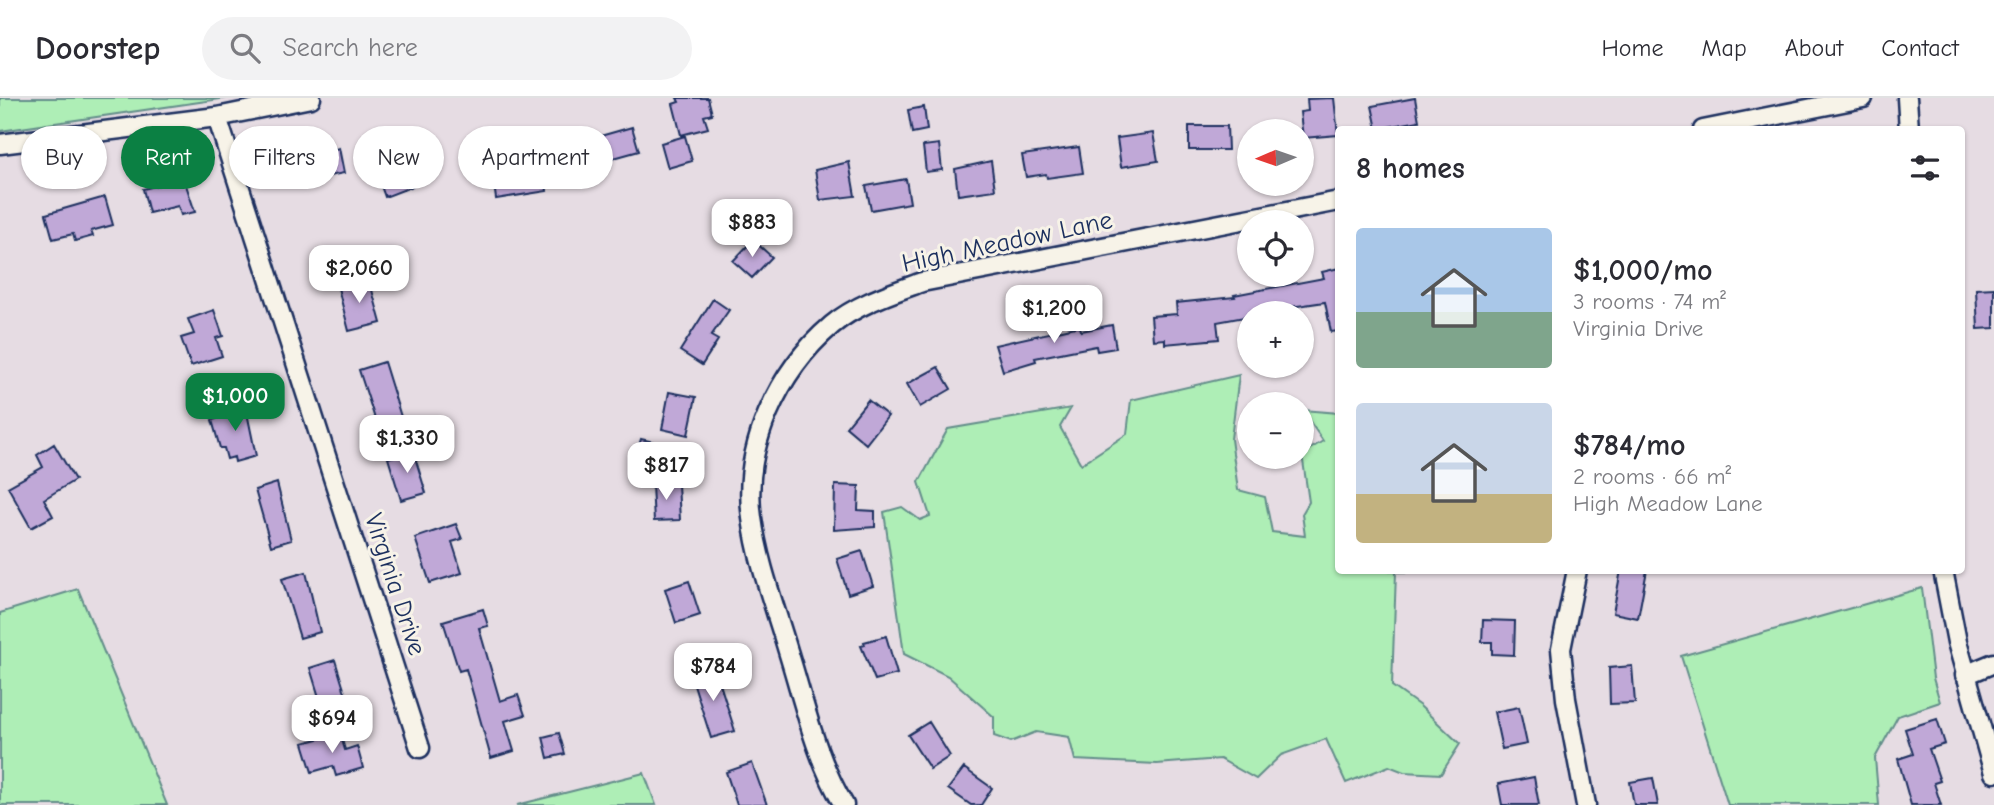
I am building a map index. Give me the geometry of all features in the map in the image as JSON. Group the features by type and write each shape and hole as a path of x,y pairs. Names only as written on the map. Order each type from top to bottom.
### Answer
{"street":[{"path":"0,144 217,117 311,98"},
{"path":"1723,126 1863,98"},
{"path":"1907,98 1909,126"},
{"name":"Virginia Drive","path":"217,117 419,748"},
{"name":"High Meadow Lane","path":"845,805 821,755 761,563 752,517 751,464 769,411 794,365 832,324 877,298 922,282 1335,202"},
{"path":"1576,574 1561,649 1566,699 1586,805"},
{"path":"1944,574 1965,675 1994,773"},
{"path":"1965,675 1994,663"}],"green space":[{"path":"0,98 227,98 21,126 0,131"},
{"path":"1237,375 1231,439 1238,490 1265,497 1272,532 1305,536 1302,514 1309,502 1304,469 1314,469 1314,447 1323,441 1314,428 1314,411 1335,413 1335,574 1396,574 1392,686 1420,706 1460,744 1441,774 1404,772 1389,766 1346,783 1326,739 1281,755 1256,779 1220,759 1157,764 1075,760 1069,737 1036,732 1011,742 994,736 994,717 948,676 904,654 884,512 902,507 920,520 930,516 919,482 948,429 1071,408 1060,427 1081,464 1127,434 1131,400"},
{"path":"1922,588 1933,678 1940,702 1898,716 1875,758 1879,805 1728,805 1681,656"},
{"path":"78,589 167,805 0,805 0,613"},
{"path":"644,773 656,805 517,805"}],"building":[{"path":"677,98 708,98 712,114 704,116 708,128 681,135 673,104 679,102"},
{"path":"1334,98 1337,126 1335,135 1314,137 1314,119 1301,119 1300,112 1308,111 1307,99"},
{"path":"1415,98 1419,121 1376,126 1372,106"},
{"path":"924,107 927,130 912,133 908,110"},
{"path":"1189,126 1227,126 1228,150 1189,150"},
{"path":"632,127 639,151 613,158 613,132"},
{"path":"1153,133 1158,161 1121,167 1117,138"},
{"path":"685,136 692,161 668,168 661,143"},
{"path":"939,144 942,170 926,172 923,146"},
{"path":"1079,147 1083,173 1047,178 1046,174 1026,177 1022,155"},
{"path":"339,148 344,173 339,174"},
{"path":"991,161 995,190 958,195 955,169"},
{"path":"849,162 855,196 820,200 815,170"},
{"path":"906,179 910,203 871,210 866,186"},
{"path":"143,189 187,189 195,212 181,215 178,206 149,213"},
{"path":"382,189 406,189 385,197"},
{"path":"495,189 547,189 547,191 496,199"},
{"path":"105,197 113,225 91,231 93,236 75,241 73,234 53,239 46,214"},
{"path":"753,240 772,257 752,278 733,261"},
{"path":"1335,269 1335,332 1331,332 1325,302 1237,301 1237,318 1217,322 1219,339 1165,344 1165,339 1153,340 1151,316 1177,314 1176,303 1235,297 1234,295 1276,287 1314,287 1314,280 1324,278 1322,272"},
{"path":"369,279 381,323 349,331 338,288"},
{"path":"1994,288 1994,328 1978,329 1976,289"},
{"path":"713,299 729,310 711,336 718,340 702,365 680,351"},
{"path":"214,310 223,336 216,338 222,356 191,366 181,338 194,334 188,319"},
{"path":"1112,325 1116,348 1097,351 1096,346 1035,358 1036,361 1003,371 995,345 1080,326 1081,331"},
{"path":"384,362 402,420 378,428 359,370"},
{"path":"938,367 951,389 920,407 907,384"},
{"path":"669,392 696,397 688,435 662,429"},
{"path":"868,400 888,416 866,444 846,427"},
{"path":"245,403 256,456 235,462 234,457 227,459 224,448 220,448 212,420 216,419 214,412"},
{"path":"641,439 658,443 653,463 635,459"},
{"path":"54,444 75,480 44,499 53,516 31,528 8,487 43,467 37,455"},
{"path":"413,451 426,493 401,500 388,458"},
{"path":"277,483 291,540 271,546 255,490"},
{"path":"678,484 680,520 654,521 652,485"},
{"path":"835,485 859,486 858,510 875,511 875,527 834,530"},
{"path":"456,524 462,539 452,542 462,573 430,583 415,538"},
{"path":"862,551 873,586 848,594 837,559"},
{"path":"306,572 320,632 300,638 282,579"},
{"path":"1620,574 1646,574 1638,618 1613,613"},
{"path":"689,581 700,615 676,623 665,589"},
{"path":"483,609 488,626 479,628 500,701 518,695 525,715 505,721 514,751 491,758 466,669 459,671 443,621"},
{"path":"1483,620 1515,621 1514,655 1492,654 1492,642 1482,642"},
{"path":"886,636 897,674 875,680 861,646 865,645 864,642"},
{"path":"335,660 347,699 322,707 310,668"},
{"path":"1632,666 1635,703 1610,704 1609,668"},
{"path":"715,668 735,731 711,738 691,675"},
{"path":"1519,707 1527,744 1502,749 1494,712"},
{"path":"1937,719 1945,744 1929,749 1940,781 1934,783 1941,805 1911,805 1898,759 1913,754 1905,729"},
{"path":"929,722 950,756 930,769 908,735"},
{"path":"340,733 345,750 357,746 363,768 336,776 333,766 312,772 303,743"},
{"path":"559,733 565,754 548,758 543,737"},
{"path":"752,763 767,805 737,805 726,772"},
{"path":"964,768 992,788 981,805 971,805 948,789"},
{"path":"1534,777 1539,805 1502,805 1498,784"},
{"path":"1653,778 1658,805 1634,805 1630,782"}]}
